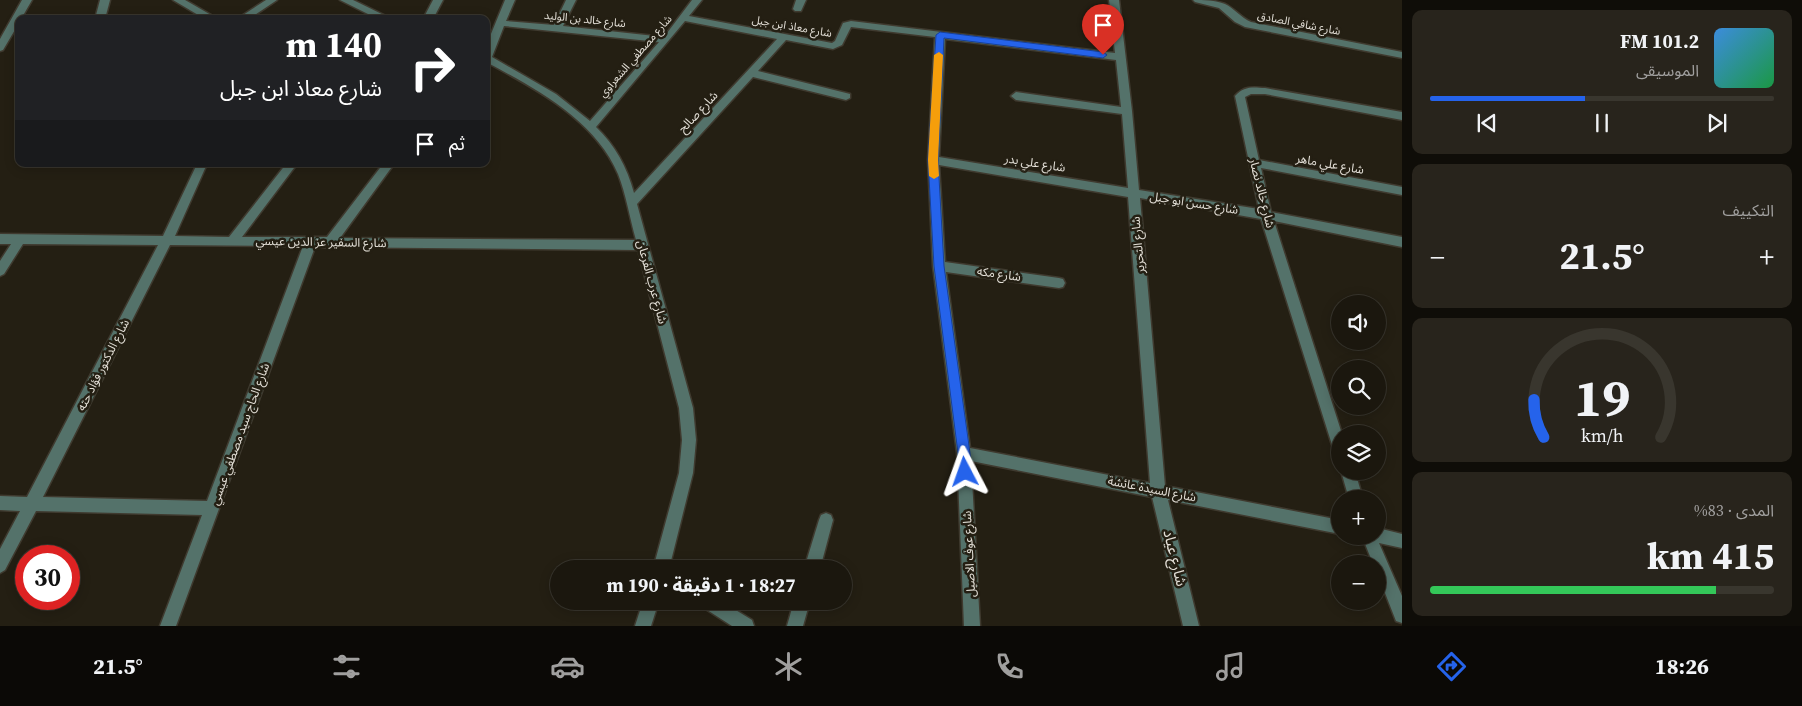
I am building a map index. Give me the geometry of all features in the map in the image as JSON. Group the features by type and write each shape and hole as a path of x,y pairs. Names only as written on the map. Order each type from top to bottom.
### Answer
{"street":[{"path":"19,15 27,0"},
{"path":"101,15 104,0"},
{"path":"178,0 206,15"},
{"path":"248,15 272,0"},
{"path":"345,0 378,15"},
{"path":"430,15 438,0"},
{"path":"490,49 510,0"},
{"path":"557,29 571,0"},
{"name":"شارع مصطفي الشعراوي","path":"590,127 666,40 697,0"},
{"name":"شارع التحرير","path":"1114,0 1127,112 1158,490"},
{"name":"شارع شافي الصادق","path":"1198,0 1222,6 1248,26 1402,55"},
{"name":"شارع معاذ ابن جبل","path":"684,18 833,46 839,43 846,26 851,24 1121,58"},
{"path":"0,48 15,21"},
{"name":"شارع خالد بن الوليد","path":"501,23 666,40"},
{"name":"شارع عوف الاصيل","path":"940,35 933,160 939,266 964,453 972,626"},
{"name":"شارع صالح","path":"631,204 784,38"},
{"name":"شارع عرب الفرعان","path":"490,61 539,86 590,127 610,149 624,175 686,408 689,440 686,473 663,560"},
{"path":"751,73 846,96"},
{"name":"شارع خالد نصار","path":"1333,425 1266,215 1240,96 1249,90 1402,116"},
{"path":"1016,96 1127,112"},
{"name":"شارع علي بدر","path":"933,160 1133,193"},
{"name":"شارع علي ماهر","path":"1254,164 1402,191"},
{"name":"شارع الدكتور فؤاد حته","path":"0,565 167,240 201,167"},
{"path":"232,241 290,167"},
{"path":"330,242 387,167"},
{"name":"شارع حسن ابو جبل","path":"1133,193 1266,215 1402,242"},
{"name":"شارع السفير عز الدين عيسي","path":"0,239 642,245"},
{"path":"0,271 20,239"},
{"name":"شارع الحاج سيد مصطفي عيسي","path":"168,626 311,242"},
{"name":"شارع مكه","path":"939,266 1059,283"},
{"name":"شارع السيدة عائشة","path":"964,453 1331,525"},
{"name":"شارع عياد","path":"1158,490 1191,626"},
{"path":"0,503 212,508"},
{"path":"815,560 826,520"},
{"path":"1386,537 1402,541"},
{"path":"1373,545 1402,615"},
{"path":"643,626 648,610"},
{"path":"720,610 746,626"},
{"path":"795,626 799,610"}],"slow traffic":[{"path":"934,176 933,160 939,55"}],"route":[{"path":"965,472 939,266 933,160 940,35 1103,55"}]}
